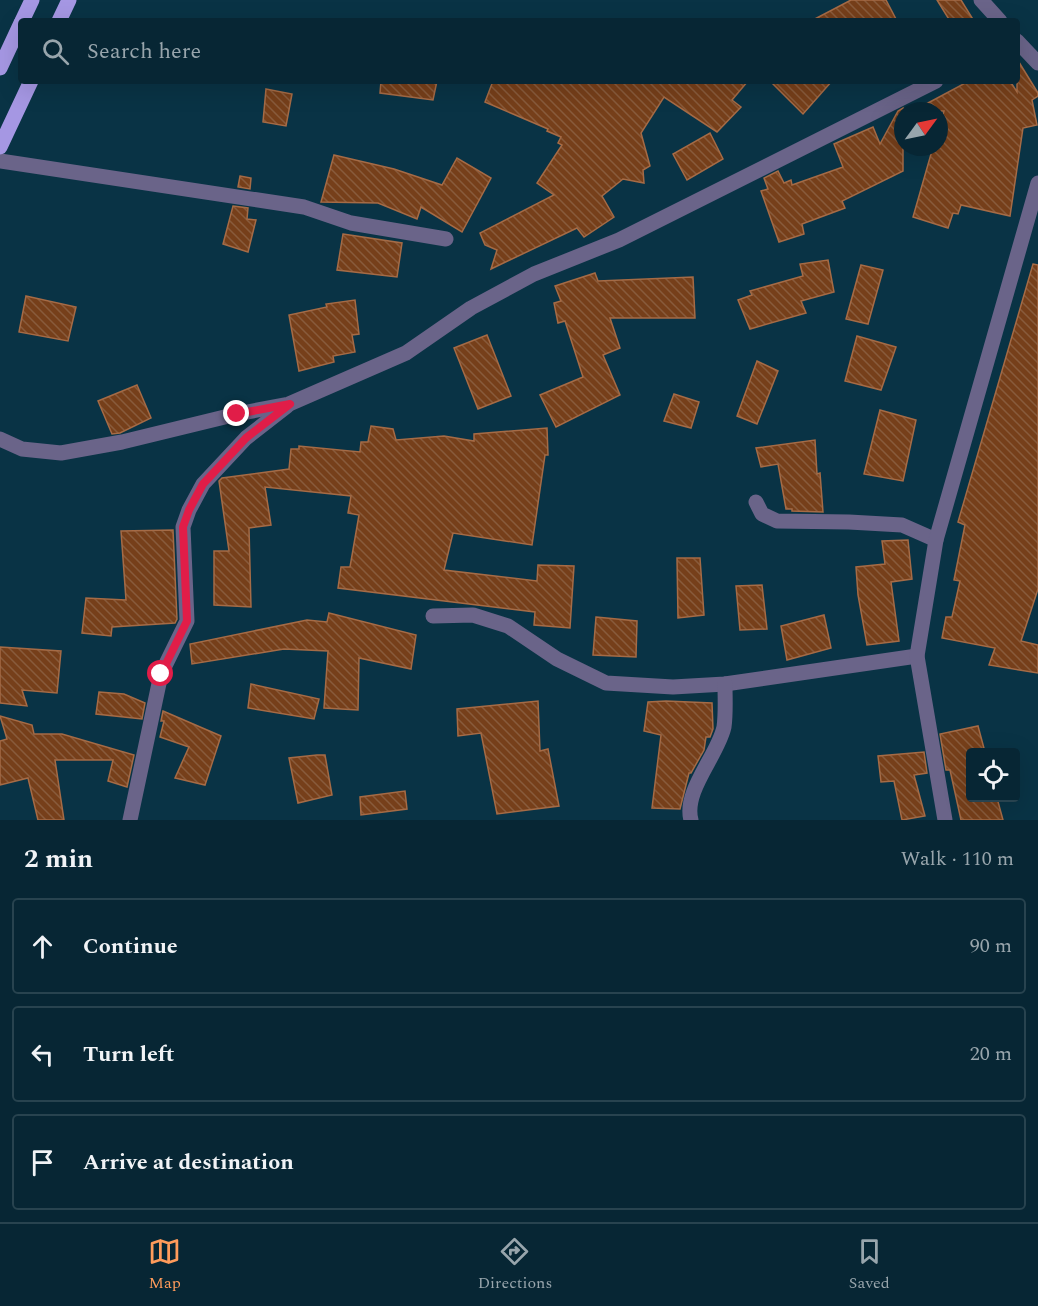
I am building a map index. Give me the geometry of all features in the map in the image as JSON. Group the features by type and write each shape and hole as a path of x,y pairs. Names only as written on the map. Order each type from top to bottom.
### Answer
{"main road":[{"path":"24,18 32,0"},
{"path":"60,18 69,0"},
{"path":"0,68 18,30"},
{"path":"0,147 30,84"}],"street":[{"path":"981,0 997,18"},
{"path":"1020,44 1038,63"},
{"path":"0,439 22,449 61,453 122,442 237,414 290,404 406,353 471,308 534,274 619,240 930,84"},
{"path":"0,161 304,207 351,223 446,239"},
{"path":"945,820 917,656 936,540 1038,183"},
{"path":"130,820 161,674 187,621 183,527 189,510 203,484 246,438 290,404"},
{"path":"756,502 762,514 777,521 902,525 936,540"},
{"path":"433,616 473,615 508,626 557,659 606,683 673,687 725,684 917,656"},
{"path":"691,820 689,813 692,799 724,728 725,684"}],"building":[{"path":"851,0 886,0 895,18 817,18"},
{"path":"937,0 961,0 972,18 948,18"},
{"path":"1020,64 1038,96 1032,100 1037,125 1023,128 1010,216 961,205 958,214 953,213 948,228 913,217 930,156 948,156 948,102 930,102 963,84 1012,84 1017,92 1017,84 1020,84"},
{"path":"381,84 436,84 433,100 380,93"},
{"path":"492,84 745,84 732,100 741,107 717,132 664,97 641,133 650,166 643,170 644,183 623,179 602,196 614,217 584,237 577,228 491,269 497,250 485,245 480,233 554,195 537,183 562,145 558,143 561,137 547,131 548,129 485,102"},
{"path":"773,84 829,84 803,114"},
{"path":"266,89 292,94 286,126 263,122"},
{"path":"894,118 894,156 903,156 903,171 842,201 845,208 802,224 804,234 779,242 761,191 768,189 764,178 778,171 784,183 791,180 792,185 843,167 834,144 873,127 880,144"},
{"path":"710,133 723,159 687,180 673,154"},
{"path":"334,155 394,169 442,185 457,158 491,178 462,232 421,207 417,219 378,203 321,202"},
{"path":"240,176 251,178 250,189 238,187"},
{"path":"233,206 248,208 247,219 256,220 248,252 223,244"},
{"path":"343,234 402,243 397,277 337,270"},
{"path":"828,260 834,292 801,301 806,313 750,329 738,300 752,295 750,291 803,276 800,264"},
{"path":"1033,264 1038,265 1038,589 1021,641 1038,645 1038,673 989,665 995,648 942,638 946,617 952,617 960,581 954,580 965,525 958,522"},
{"path":"861,265 883,270 868,324 846,319"},
{"path":"595,273 598,281 693,277 695,318 610,318 620,348 603,355 620,395 556,427 540,395 583,377 565,321 558,323 554,303 561,301 555,286"},
{"path":"26,296 76,307 68,341 19,332"},
{"path":"355,300 359,334 352,335 355,352 333,356 334,362 299,371 289,315 327,307 326,304"},
{"path":"487,335 511,396 478,409 454,348"},
{"path":"857,336 896,347 881,390 845,381"},
{"path":"757,361 778,371 757,424 737,416"},
{"path":"137,385 151,418 120,433 112,434 98,401"},
{"path":"674,394 699,402 691,428 664,421"},
{"path":"880,410 916,420 903,481 864,474"},
{"path":"371,426 393,429 396,440 444,436 474,441 474,434 547,428 548,455 545,455 532,545 453,533 444,570 537,581 538,565 574,566 570,628 534,625 535,612 338,588 341,567 350,567 359,515 348,513 351,496 265,487 271,525 249,528 251,607 214,605 214,551 229,551 219,481 222,478 289,469 291,449 299,449 299,446 360,452 361,442 368,442"},
{"path":"815,440 823,512 786,509 778,464 761,467 756,448"},
{"path":"173,530 177,619 175,623 112,627 111,636 82,633 86,598 126,600 121,531"},
{"path":"908,540 912,579 891,582 899,641 867,645 858,595 856,567 885,564 882,541"},
{"path":"677,558 700,558 704,615 678,618"},
{"path":"762,585 767,629 740,630 736,586"},
{"path":"329,613 416,635 411,669 359,658 358,710 324,708 328,651 284,649 192,664 190,644 307,620 327,622"},
{"path":"824,615 831,648 787,660 781,626"},
{"path":"596,617 637,621 636,657 593,655"},
{"path":"0,647 61,651 57,693 22,690 27,706 0,703"},
{"path":"251,684 319,699 314,719 248,708"},
{"path":"99,692 124,694 145,703 142,719 96,714"},
{"path":"538,701 540,751 548,749 559,806 497,814 481,733 458,736 457,709"},
{"path":"648,702 712,703 713,729 710,737 706,737 704,750 689,773 680,809 652,808 661,735 644,731"},
{"path":"163,711 221,736 205,785 175,778 189,747 160,737 164,721 161,721"},
{"path":"0,716 32,725 34,734 62,734 134,755 127,787 108,781 113,760 55,760 64,820 38,820 28,778 0,785 0,741 7,739"},
{"path":"978,726 984,748 966,748 966,802 998,802 1003,820 961,820 950,770 946,770 940,734"},
{"path":"924,752 927,773 914,775 925,816 902,820 894,781 881,782 878,756"},
{"path":"325,755 332,795 298,803 289,758"},
{"path":"405,791 407,809 361,815 360,797"}],"route":[{"path":"161,674 187,621 183,527 189,510 203,484 246,438 290,404 237,414"}]}
